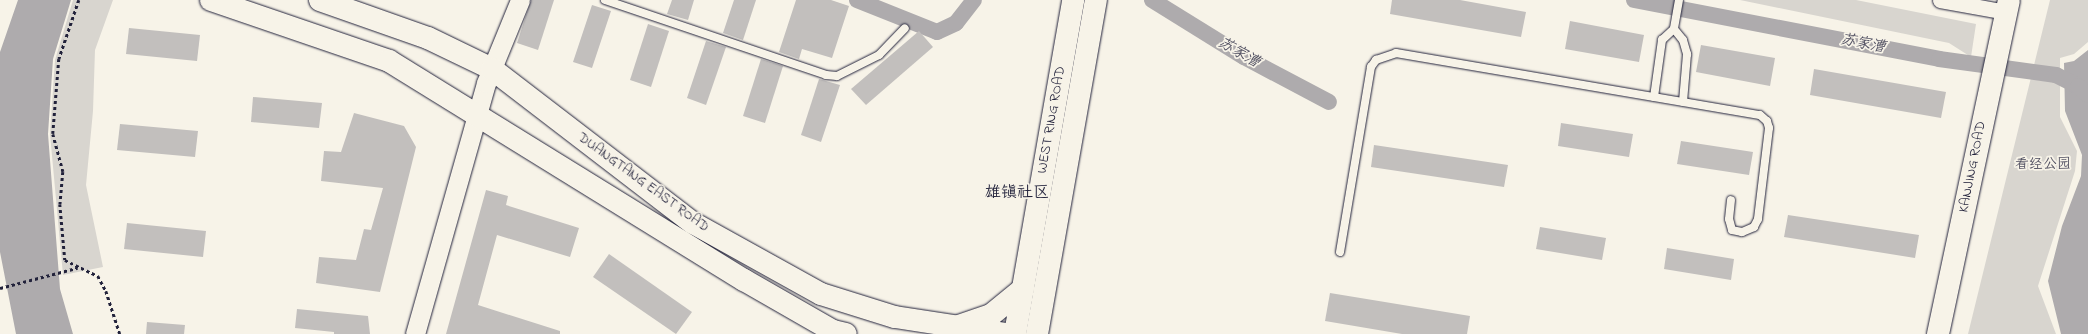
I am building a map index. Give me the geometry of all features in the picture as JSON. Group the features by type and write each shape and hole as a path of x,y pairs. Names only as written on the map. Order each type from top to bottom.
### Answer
{"main road":[{"name":"DUANGTANG EAST ROAD","path":"211,0 389,61 744,280 833,331 846,334"},
{"name":"DUANGTANG EAST ROAD","path":"320,0 428,38 492,69 693,223 821,294 895,317 1005,334"},
{"name":"WEST RING ROAD","path":"1015,334 1073,0"},
{"name":"KANJING ROAD","path":"1938,334 1984,109 2008,6"},
{"name":"WEST RING ROAD","path":"1037,334 1095,7"},
{"path":"959,326 991,315 1023,289"}],"street":[{"path":"415,334 477,116 492,69 520,0"},
{"path":"1940,0 2008,6"}],"lane":[{"path":"605,0 832,75 846,74 879,55 904,28"},
{"path":"1654,97 1662,40 1674,29 1679,0"},
{"path":"1674,29 1683,40 1687,54 1683,102"},
{"path":"1340,252 1368,77 1376,60 1386,55 1396,53 1760,115 1767,121 1769,128 1758,219 1754,226 1742,232 1732,230 1729,218 1731,200"}],"path":[{"path":"79,0 59,59 53,134 63,172 60,204 65,260 78,268 98,276 106,291 120,334"},
{"path":"0,288 78,268"}],"green space":[{"path":"73,0 113,0 95,50 93,111 86,185 103,267 63,275 50,134 55,60"},
{"path":"1740,0 1856,0 1976,24 1971,57 1949,43"},
{"name":"看经公园","path":"2050,0 2088,0 2088,42 2074,54 2060,58 2060,117 2077,151 2075,171 2038,286 2056,334 1968,334"}],"shaded area":[{"path":"18,0 71,0 53,59 48,134 60,289 73,334 16,334 0,252 0,52"},
{"path":"2088,50 2088,334 2061,334 2048,281 2062,226 2081,176 2082,155 2065,111 2064,63 2074,61"}],"building":[{"path":"531,0 554,0 538,50 517,43"},
{"path":"672,0 694,0 688,20 667,14"},
{"path":"734,0 756,0 743,40 723,33"},
{"path":"796,0 831,0 849,6 832,58 802,49 799,59 779,52"},
{"path":"1392,0 1460,0 1526,12 1521,37 1390,14"},
{"path":"592,5 611,11 592,68 573,62"},
{"path":"1570,21 1644,35 1639,62 1565,49"},
{"path":"648,24 669,31 651,87 630,80"},
{"path":"129,28 200,35 197,61 126,54"},
{"path":"919,31 933,47 866,105 851,89"},
{"path":"706,41 726,47 706,105 687,98"},
{"path":"1701,45 1775,58 1770,86 1696,72"},
{"path":"761,59 783,66 765,123 743,116"},
{"path":"1814,69 1946,92 1941,118 1810,95"},
{"path":"819,79 840,85 821,142 801,135"},
{"path":"253,97 322,103 319,128 251,122"},
{"path":"354,113 404,126 416,147 380,292 316,283 319,257 356,260 364,229 371,230 383,188 321,181 324,151 341,152"},
{"path":"1561,123 1633,134 1629,157 1558,146"},
{"path":"120,124 198,131 195,157 117,150"},
{"path":"1681,141 1753,152 1749,175 1677,164"},
{"path":"1374,145 1508,165 1504,187 1371,167"},
{"path":"486,190 508,196 506,205 579,228 570,257 497,235 478,305 560,331 560,334 446,334"},
{"path":"1788,215 1919,235 1915,258 1784,237"},
{"path":"127,223 206,231 203,257 124,249"},
{"path":"1540,227 1606,238 1602,260 1536,249"},
{"path":"1667,248 1734,259 1731,280 1664,269"},
{"path":"609,254 692,312 676,334 593,277"},
{"path":"1330,293 1470,316 1467,334 1402,334 1325,321"},
{"path":"297,309 368,316 370,334 334,334 334,332 295,328"},
{"path":"147,322 185,325 184,334 146,334"}],"waterway":[{"name":"苏家漕","path":"857,0 937,32 956,23 974,0"},
{"name":"苏家漕","path":"1152,0 1244,57 1329,102"},
{"name":"苏家漕","path":"1634,0 1939,59 2056,75 2078,86 2088,95"}],"district":[{"name":"雄镇社区","path":"1017,193"}]}
